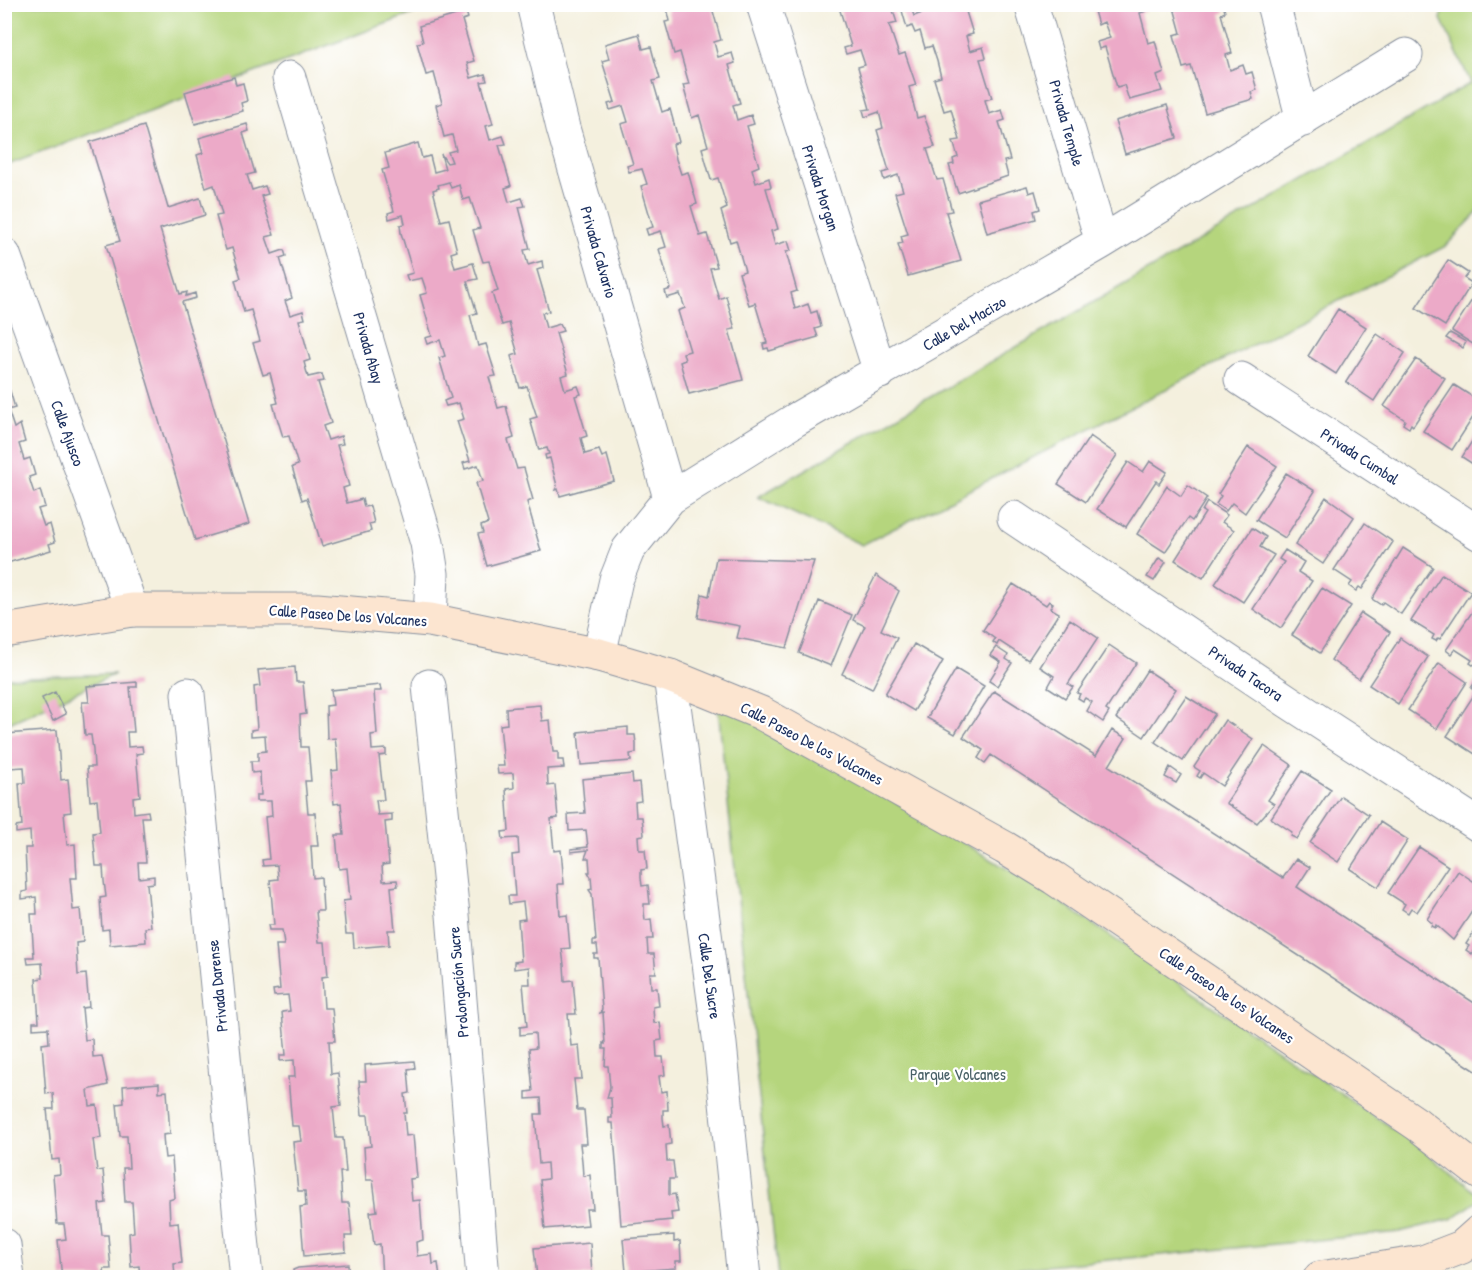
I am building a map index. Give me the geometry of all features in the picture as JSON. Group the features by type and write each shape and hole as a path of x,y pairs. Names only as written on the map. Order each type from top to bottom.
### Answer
{"street":[{"name":"Privada Calvario","path":"533,4 563,128 670,498"},
{"name":"Privada Morgan","path":"763,4 880,372"},
{"name":"Privada Temple","path":"1031,4 1102,242"},
{"path":"1273,4 1303,120"},
{"name":"Calle Del Macizo","path":"599,655 616,580 628,550 670,498 795,420 1102,242 1406,55"},
{"name":"Privada Abay","path":"289,78 427,543 432,574 430,620"},
{"name":"Calle Ajusco","path":"4,255 132,610"},
{"name":"Privada Cumbal","path":"1241,379 1479,534"},
{"name":"Privada Tacora","path":"1014,518 1288,702 1479,826"},
{"name":"Calle Paseo De los Volcanes","path":"4,631 132,610 317,610 430,620 599,655 670,676 761,713 1005,848 1417,1124 1479,1173"},
{"name":"Calle Del Sucre","path":"670,676 720,1044 744,1278"},
{"name":"Prolongación Sucre","path":"429,686 453,915 483,1278"},
{"name":"Privada Darense","path":"188,694 246,1278"},
{"path":"1320,1278 1424,1262 1462,1247 1479,1231"},
{"path":"4,1245 8,1278"}],"green space":[{"path":"20,5 426,5 412,14 5,166 5,11"},
{"path":"1443,5 1480,5 1479,211 1446,246 862,545 758,497 1471,83 1441,19"},
{"path":"115,674 5,725 5,678"},
{"name":"Parque Volcanes","path":"717,699 756,718 1044,891 1417,1145 1479,1196 1479,1200 1451,1219 1400,1232 932,1277 778,1277"}],"building":[{"path":"666,4 711,4 721,40 714,42 718,57 732,53 735,63 729,65 740,103 733,105 737,120 751,115 754,124 747,126 759,166 752,169 756,183 769,178 771,187 766,188 778,229 771,231 775,245 788,241 791,251 786,252 797,291 791,293 795,309 808,304 811,313 817,311 821,327 815,329 818,337 769,351 768,348 764,349 763,344 767,343 755,303 749,305 739,273 745,271 736,240 730,242 721,211 727,208 718,178 711,180 702,148 708,146 699,115 692,118 683,85 689,84 680,52 674,54 665,22 670,21"},
{"path":"838,4 891,4 897,23 889,25 899,55 905,53 916,85 909,87 917,118 924,116 935,147 927,149 937,180 943,179 952,211 946,212 961,261 908,276 898,244 903,243 901,236 908,234 895,193 903,191 898,175 884,180 882,173 889,171 877,130 883,128 879,112 865,117 863,110 870,109 858,67 865,65 860,50 846,54 844,48 851,46"},
{"path":"900,4 910,4 914,16 922,13 919,5 964,5 973,34 966,36 970,51 983,47 986,58 980,59 992,98 985,100 989,114 1002,110 1005,120 999,122 1010,160 1004,161 1008,176 958,193 949,165 954,164 953,159 958,157 953,141 960,140 951,109 944,111 934,79 941,77 937,61 932,46 925,48 920,31 915,33 912,26 907,28"},
{"path":"1092,4 1144,4 1146,11 1140,13 1148,43 1155,41 1164,73 1157,76 1162,91 1129,100 1124,85 1117,87 1105,47 1099,49 1097,42 1110,38 1104,22 1098,25"},
{"path":"1173,4 1209,4 1210,8 1223,4 1225,12 1221,14 1232,53 1226,55 1230,70 1243,65 1246,74 1252,72 1257,90 1251,92 1253,99 1205,113 1191,66 1183,68 1174,35 1181,33"},
{"path":"466,12 468,18 462,20 474,61 467,63 471,78 485,74 487,81 481,82 493,124 486,126 490,140 503,136 506,144 499,145 511,186 505,188 509,202 522,198 525,206 519,207 530,249 524,250 528,265 542,261 543,268 537,270 549,311 542,313 546,328 560,324 563,331 556,333 568,374 561,376 565,390 578,386 581,394 575,396 587,436 581,438 585,454 599,450 602,457 607,455 614,481 560,496 558,489 555,490 557,486 550,458 546,459 545,455 549,454 547,448 539,450 530,419 537,417 527,386 520,388 511,356 518,354 509,323 502,325 492,293 498,291 489,261 483,262 473,230 480,228 470,198 463,200 459,185 451,188 449,182 438,185 439,188 433,190 441,221 449,219 457,251 451,253 455,268 473,263 478,279 467,281 477,313 470,315 478,346 486,344 496,376 489,377 498,408 506,406 514,438 508,440 517,469 524,468 533,500 527,502 541,551 487,566 478,534 483,533 481,526 488,523 476,483 483,481 478,465 465,469 463,463 470,461 457,421 464,419 459,403 446,406 444,401 451,398 439,358 445,356 440,340 427,344 425,338 432,336 420,295 427,293 422,278 408,281 406,275 413,273 401,233 400,225 405,224 403,215 389,219 388,213 394,211 382,170 389,168 385,153 418,143 422,158 430,156 434,172 445,169 441,154 447,163 452,162 448,152 456,150 452,135 444,137 436,105 442,103 434,73 426,75 417,43 423,42 419,26"},
{"path":"639,34 643,49 651,47 660,79 653,81 662,112 670,109 679,142 673,144 676,159 681,174 688,172 697,204 691,206 700,236 707,234 717,267 710,268 719,299 726,296 735,329 729,330 743,380 689,394 680,362 685,360 683,353 690,351 678,311 685,308 680,294 667,298 665,291 671,289 659,249 666,247 661,231 648,235 646,229 653,227 641,186 647,184 642,169 629,172 627,166 633,164 621,124 628,122 623,106 610,110 608,104 615,102 602,61 609,59 605,44"},
{"path":"234,77 236,85 243,83 247,101 241,103 243,111 195,124 185,92"},
{"path":"1167,105 1177,138 1125,154 1115,121"},
{"path":"247,124 249,131 243,133 255,173 247,175 252,190 265,186 268,194 261,196 274,235 266,237 272,254 284,250 286,256 280,258 292,298 285,301 290,315 303,311 305,319 299,320 310,360 304,362 308,377 322,374 324,381 318,382 331,423 323,426 328,440 341,436 343,444 337,445 349,486 343,488 347,503 362,499 364,507 370,506 374,523 369,524 371,531 322,546 307,498 302,500 292,467 298,465 289,436 283,437 278,421 273,404 278,403 270,373 263,375 253,343 260,341 251,310 244,312 235,280 241,278 232,248 226,250 216,216 222,215 214,185 206,188 197,155 203,153 199,138"},
{"path":"144,126 168,208 200,198 205,215 160,229 180,294 187,292 186,296 195,293 196,298 182,302 249,524 195,540 106,245 120,241 90,142"},
{"path":"1027,186 1029,193 1035,191 1040,209 1034,211 1036,219 987,233 978,200"},
{"path":"1448,260 1468,273 1464,278 1472,283 1445,326 1416,308"},
{"path":"1479,289 1479,348 1452,331"},
{"path":"1338,309 1366,327 1336,374 1308,356"},
{"path":"1450,333 1466,342 1463,348 1446,338"},
{"path":"1377,334 1405,353 1374,401 1346,382"},
{"path":"1416,359 1445,378 1413,426 1411,424 1409,428 1403,424 1405,420 1384,406"},
{"path":"1454,385 1479,401 1479,408 1452,450 1423,431"},
{"path":"10,391 15,408 8,410 14,428 20,424 25,442 19,444 24,460 30,458 35,475 29,477 31,484 34,493 40,490 45,507 38,509 44,526 50,524 55,542 49,544 51,550 4,564 4,394"},
{"path":"1479,430 1479,468 1462,457"},
{"path":"1090,436 1117,455 1086,502 1058,484"},
{"path":"1248,447 1277,466 1245,513 1232,503 1226,511 1216,504 1221,496 1218,494"},
{"path":"1150,461 1167,472 1159,484 1156,481 1126,527 1097,509 1128,462 1143,472"},
{"path":"1286,473 1315,491 1285,538 1256,520"},
{"path":"1188,485 1207,498 1192,521 1188,518 1165,552 1137,534 1167,486 1181,496"},
{"path":"1326,497 1354,517 1323,564 1295,545"},
{"path":"1207,502 1227,515 1222,522 1234,530 1203,578 1175,560 1205,513 1202,511"},
{"path":"1365,523 1393,542 1362,589 1359,587 1356,591 1349,586 1352,582 1334,570"},
{"path":"1252,528 1266,537 1260,547 1274,555 1243,602 1215,584"},
{"path":"1403,548 1433,567 1401,614 1383,602 1381,605 1372,599"},
{"path":"1285,550 1304,562 1298,572 1312,581 1281,628 1253,609 1284,562 1279,559"},
{"path":"716,558 814,561 787,648 737,638 740,626 698,618 702,594 709,596"},
{"path":"1159,558 1166,562 1154,581 1147,577"},
{"path":"1442,574 1471,592 1440,639 1436,641 1432,639 1434,635 1411,621"},
{"path":"876,575 899,591 881,630 897,638 872,689 842,674 865,626 853,620"},
{"path":"1013,584 1046,605 1049,601 1053,603 1050,608 1059,613 1028,660 999,641 997,645 993,642 995,639 983,630"},
{"path":"1322,588 1351,606 1320,653 1292,635"},
{"path":"819,601 852,615 831,666 799,653"},
{"path":"1479,602 1479,665 1476,663 1473,665 1470,663 1472,660 1455,649 1451,654 1446,650"},
{"path":"1361,613 1390,632 1359,679 1331,660"},
{"path":"1070,619 1098,638 1068,684 1073,687 1065,698 1048,687 1054,676 1040,667"},
{"path":"1400,638 1428,657 1398,704 1369,685"},
{"path":"914,644 943,661 914,711 885,694"},
{"path":"1109,645 1136,663 1106,710 1109,712 1103,722 1087,711 1092,702 1085,698 1083,701 1078,698 1080,694 1077,693"},
{"path":"996,647 1008,655 1006,659 1012,663 997,686 989,681 1001,662 990,655"},
{"path":"1439,663 1467,682 1437,729 1408,710"},
{"path":"295,667 296,682 303,682 306,714 300,715 301,747 308,747 311,781 305,781 308,813 315,813 318,846 311,846 313,878 321,877 323,911 316,911 319,942 325,942 328,976 322,977 324,1008 332,1008 335,1041 329,1041 331,1074 338,1073 341,1106 333,1107 336,1138 343,1138 346,1172 340,1172 342,1203 349,1203 352,1236 345,1236 346,1252 304,1256 300,1207 306,1206 305,1191 298,1191 293,1142 301,1141 299,1126 292,1126 288,1077 295,1077 294,1060 280,1061 280,1055 286,1055 282,1012 290,1011 288,995 274,996 273,990 280,989 276,945 284,945 282,930 269,930 268,925 274,925 270,880 278,879 277,865 263,866 262,860 269,859 265,817 272,816 271,801 256,801 256,795 261,795 260,772 252,773 251,761 258,761 258,752 266,751 265,735 251,736 251,730 257,729 254,687 260,686 258,670"},
{"path":"956,669 984,686 955,734 927,718"},
{"path":"1147,670 1176,689 1144,737 1116,718"},
{"path":"1479,676 1479,748 1475,754 1447,736 1476,692 1471,688"},
{"path":"137,682 137,687 130,687 134,732 127,732 128,747 142,746 143,753 136,754 140,796 133,797 134,813 148,811 149,817 142,817 146,862 138,862 139,878 154,876 154,883 147,884 151,927 145,928 146,942 110,945 109,929 102,930 100,898 106,897 103,866 96,866 93,833 100,832 97,800 90,801 87,767 94,767 93,750 91,735 85,735 82,702 89,702 87,686"},
{"path":"380,685 381,691 374,691 377,734 371,735 372,750 386,749 386,755 379,756 384,800 376,800 378,815 392,814 392,821 385,822 389,864 382,865 383,881 397,880 398,886 391,887 395,930 388,930 389,945 354,948 353,934 346,934 343,901 350,900 347,868 339,869 336,835 344,835 341,803 334,804 331,771 338,770 337,753 335,738 327,739 326,706 333,705 331,690"},
{"path":"994,691 1096,756 1112,730 1126,738 1109,766 1283,878 1296,859 1310,867 1297,887 1479,1006 1479,1073 991,755 985,763 978,758 983,750 963,737"},
{"path":"55,692 66,714 53,721 42,698"},
{"path":"1186,696 1215,714 1183,761 1155,742"},
{"path":"540,705 542,721 550,720 553,752 558,752 558,760 563,760 564,768 547,769 548,786 555,785 558,818 551,819 554,851 561,850 564,884 558,884 560,916 567,915 570,948 562,949 565,981 573,980 576,1014 568,1014 571,1046 579,1045 582,1079 574,1079 577,1110 584,1110 587,1144 580,1144 583,1176 590,1175 593,1209 586,1209 588,1225 545,1229 540,1180 548,1179 547,1163 539,1164 535,1114 542,1114 541,1098 526,1099 526,1092 533,1091 529,1049 536,1048 535,1033 520,1035 520,1027 527,1026 523,984 530,984 529,967 514,969 514,962 521,961 518,920 525,919 523,902 509,904 508,896 515,896 512,855 519,854 518,838 503,839 502,832 509,831 506,789 514,788 513,773 498,774 497,766 504,766 500,725 507,724 506,708"},
{"path":"1225,720 1253,739 1222,786 1203,773 1200,778 1197,776 1200,771 1194,767"},
{"path":"628,727 628,735 635,735 636,744 636,753 630,754 631,761 581,765 578,732"},
{"path":"57,730 61,780 68,779 71,812 64,813 67,845 75,844 77,878 70,878 73,910 80,909 83,942 76,943 78,975 86,974 89,1007 82,1008 85,1040 92,1039 93,1057 102,1056 108,1085 88,1090 90,1106 97,1105 101,1138 93,1139 97,1171 103,1170 106,1203 99,1204 102,1235 108,1235 111,1269 104,1269 105,1278 62,1278 58,1240 66,1239 64,1224 57,1224 53,1175 60,1174 59,1159 52,1160 47,1109 54,1109 53,1093 46,1094 42,1044 49,1043 48,1028 33,1029 33,1022 39,1022 36,979 43,978 42,963 28,964 27,957 34,957 31,914 37,914 36,897 22,899 22,892 27,891 25,848 31,848 30,831 16,833 16,827 22,826 19,783 25,783 24,767 9,768 6,734"},
{"path":"1264,746 1292,765 1268,800 1274,804 1257,823 1226,803"},
{"path":"1170,767 1181,775 1176,783 1165,777"},
{"path":"1302,771 1331,789 1297,839 1291,836 1292,832 1271,818"},
{"path":"632,774 633,783 639,782 641,801 635,802 636,817 642,817 644,835 638,836 639,850 645,850 647,869 641,870 641,878 642,886 648,885 650,904 644,904 644,911 645,920 651,919 653,939 647,939 648,954 654,954 656,973 650,973 651,988 657,988 659,1006 653,1007 654,1023 660,1022 662,1040 656,1041 657,1057 663,1057 665,1075 659,1076 661,1092 667,1091 668,1110 663,1110 663,1118 664,1126 669,1125 671,1144 666,1145 667,1161 673,1161 675,1179 669,1179 669,1195 675,1194 678,1212 671,1213 672,1220 621,1225 613,1123 609,1123 609,1118 612,1118 611,1098 607,1098 610,1087 608,1066 605,1066 606,1049 603,1049 603,1043 605,1044 603,1012 600,1013 602,1009 598,958 594,958 594,954 598,954 597,945 593,945 593,941 596,941 592,894 589,890 592,889 591,877 588,872 590,872 589,858 585,858 588,850 571,852 571,849 588,847 586,830 569,831 568,814 585,813 582,779"},
{"path":"1341,796 1369,815 1338,862 1310,843"},
{"path":"1380,822 1408,840 1378,887 1350,869"},
{"path":"1419,847 1448,866 1417,912 1411,908 1408,913 1402,909 1405,904 1388,893"},
{"path":"1458,871 1479,885 1479,901 1453,940 1436,925 1435,928 1431,926 1432,923 1427,919"},
{"path":"1479,924 1479,953 1475,950 1472,954 1466,950 1469,946 1466,944"},
{"path":"414,1061 415,1068 408,1069 410,1093 405,1094 407,1113 404,1113 406,1136 413,1135 417,1178 410,1179 412,1201 420,1200 423,1240 416,1242 417,1256 432,1254 433,1264 438,1263 440,1278 382,1278 380,1244 374,1245 370,1212 377,1211 373,1180 366,1180 364,1147 371,1146 368,1115 362,1115 359,1081 366,1081 365,1065"},
{"path":"159,1083 159,1092 167,1091 170,1134 163,1135 164,1149 165,1158 172,1157 175,1198 169,1200 170,1223 178,1222 182,1263 174,1264 175,1278 140,1278 139,1266 131,1267 129,1233 134,1232 132,1202 125,1202 123,1168 129,1168 127,1136 120,1136 117,1104 124,1103 123,1086"},
{"path":"674,1235 674,1242 680,1241 681,1261 676,1261 676,1268 626,1272 623,1239"},
{"path":"590,1243 592,1275 537,1278 534,1248"},
{"path":"348,1264 349,1278 294,1278 293,1270 298,1268"}]}
